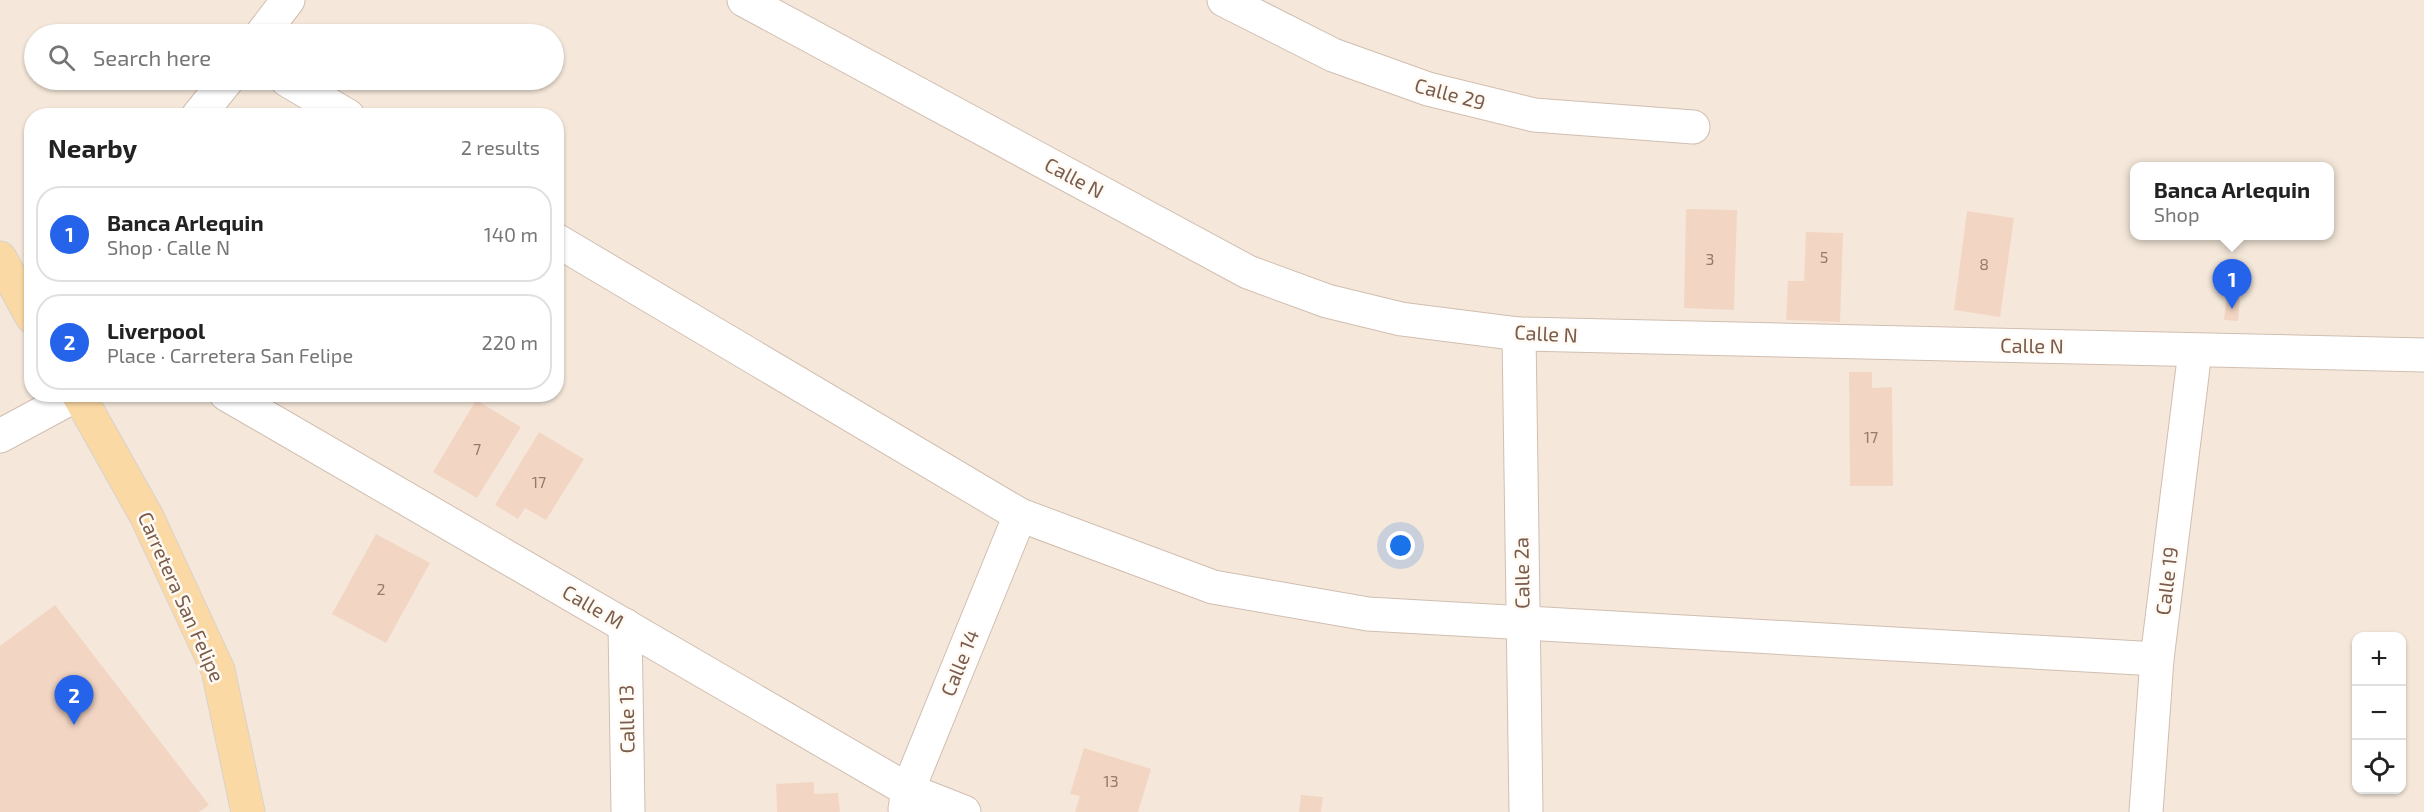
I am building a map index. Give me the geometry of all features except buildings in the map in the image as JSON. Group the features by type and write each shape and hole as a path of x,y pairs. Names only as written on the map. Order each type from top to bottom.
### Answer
{"main road":[{"path":"0,258 24,302"},
{"name":"Carretera San Felipe","path":"82,402 147,517 218,670 248,812"}],"street":[{"path":"270,24 288,0"},
{"name":"Calle N","path":"744,0 1248,272 1327,301 1401,319 1519,334 2195,351 2376,352 2424,355"},
{"name":"Calle 29","path":"1224,0 1333,55 1428,90 1534,115 1693,127"},
{"path":"204,108 219,90"},
{"path":"304,90 334,108"},
{"path":"564,245 1020,515 1213,587 1368,614 2157,659"},
{"name":"Calle 2a","path":"1519,334 1527,812"},
{"name":"Calle 19","path":"2146,812 2157,659 2195,351"},
{"path":"0,436 63,402"},
{"name":"Calle M","path":"240,402 625,625 906,801 964,812"},
{"name":"Calle 14","path":"906,801 1020,515"},
{"name":"Calle 13","path":"625,625 628,812"}],"shaded area":[{"path":"0,0 2424,0 2424,812 0,812"}],"place":[{"name":"Banca Arlequin","path":"2232,309"},
{"name":"Liverpool","path":"74,725"}]}
